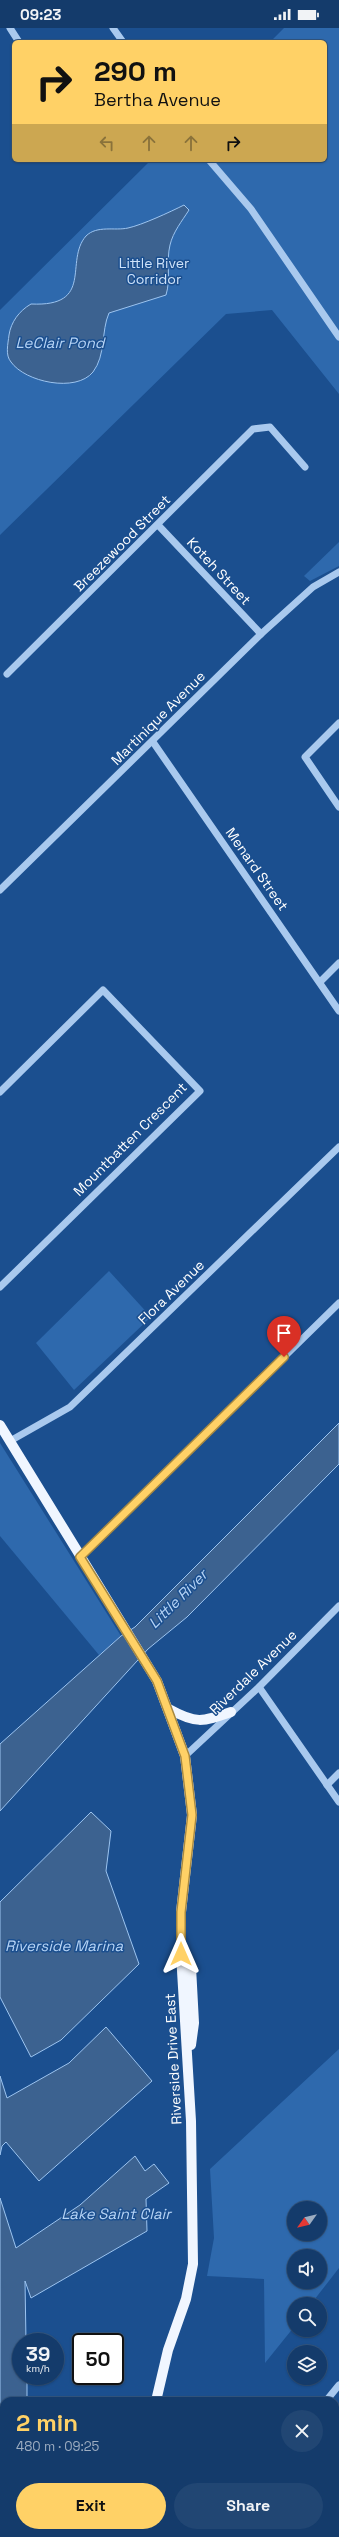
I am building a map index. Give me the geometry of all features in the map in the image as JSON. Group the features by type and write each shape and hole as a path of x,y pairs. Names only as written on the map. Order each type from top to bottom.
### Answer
{"main road":[{"name":"Riverside Drive East","path":"0,1425 157,1681 169,1709 185,1756 192,1815 181,1919 181,1954 188,2069 194,2217 193,2264 186,2300 168,2350 157,2397"},
{"path":"169,1709 193,1721 204,1722 231,1712"},
{"path":"188,2069 194,2023 191,1967"}],"street":[{"path":"10,28 18,40"},
{"path":"113,28 122,40"},
{"path":"211,162 251,209 339,336"},
{"name":"Breezewood Street","path":"7,674 158,526 253,429 270,427 305,467"},
{"name":"Koteh Street","path":"158,526 261,634"},
{"name":"Martinique Avenue","path":"0,890 153,742 261,634 312,587 339,572"},
{"path":"339,723 305,757 339,807"},
{"name":"Menard Street","path":"153,742 339,1011"},
{"path":"320,982 339,963"},
{"name":"Mountbatten Crescent","path":"0,1092 103,990 200,1091 0,1287"},
{"name":"Flora Avenue","path":"10,1441 70,1407 339,1147"},
{"path":"80,1557 339,1303"},
{"name":"Riverdale Avenue","path":"185,1756 259,1687 339,1606"},
{"path":"259,1687 339,1802"},
{"path":"327,1785 339,1773"},
{"path":"329,2397 339,2385"}],"green space":[{"name":"Little River Corridor","path":"284,28 339,28 339,394 272,310 226,314 0,535 0,310 149,162 327,162 327,40 272,40"},
{"path":"339,542 339,566 310,581 304,576"},
{"path":"109,1271 151,1317 74,1390 36,1343"},
{"path":"0,1443 121,1636 99,1655 0,1536"},
{"path":"339,2049 339,2268 327,2283 327,2249 287,2249 287,2289 323,2289 316,2297 287,2297 287,2336 265,2363 264,2279 207,2276 214,2238 210,2169"}],"water":[{"name":"LeClair Pond","path":"184,205 189,210 175,231 170,245 166,295 109,313 105,327 102,351 93,372 85,378 75,382 51,382 27,375 11,362 7,353 10,330 16,317 31,304 51,303 64,298 71,290 80,246 86,236 101,229 128,228 156,218"},
{"name":"Little River","path":"339,1423 339,1464 187,1617 148,1649 0,1811 0,1744 121,1636 135,1627"},
{"name":"Riverside Marina","path":"91,1812 111,1831 106,1871 139,1964 61,2040 31,2057 0,1997 0,1902"},
{"name":"Lake Saint Clair","path":"106,2027 152,2081 39,2181 6,2142 2,2146 0,2155 0,2076 7,2098 69,2063"},
{"name":"Lake Saint Clair","path":"135,2156 145,2171 154,2164 169,2183 146,2199 147,2231 31,2298 25,2281 26,2333 12,2333 12,2385 27,2385 27,2397 0,2397 0,2198 16,2248 80,2205"}],"route":[{"path":"181,1954 181,1912 192,1815 185,1756 169,1709 157,1681 80,1557 284,1357"}]}
